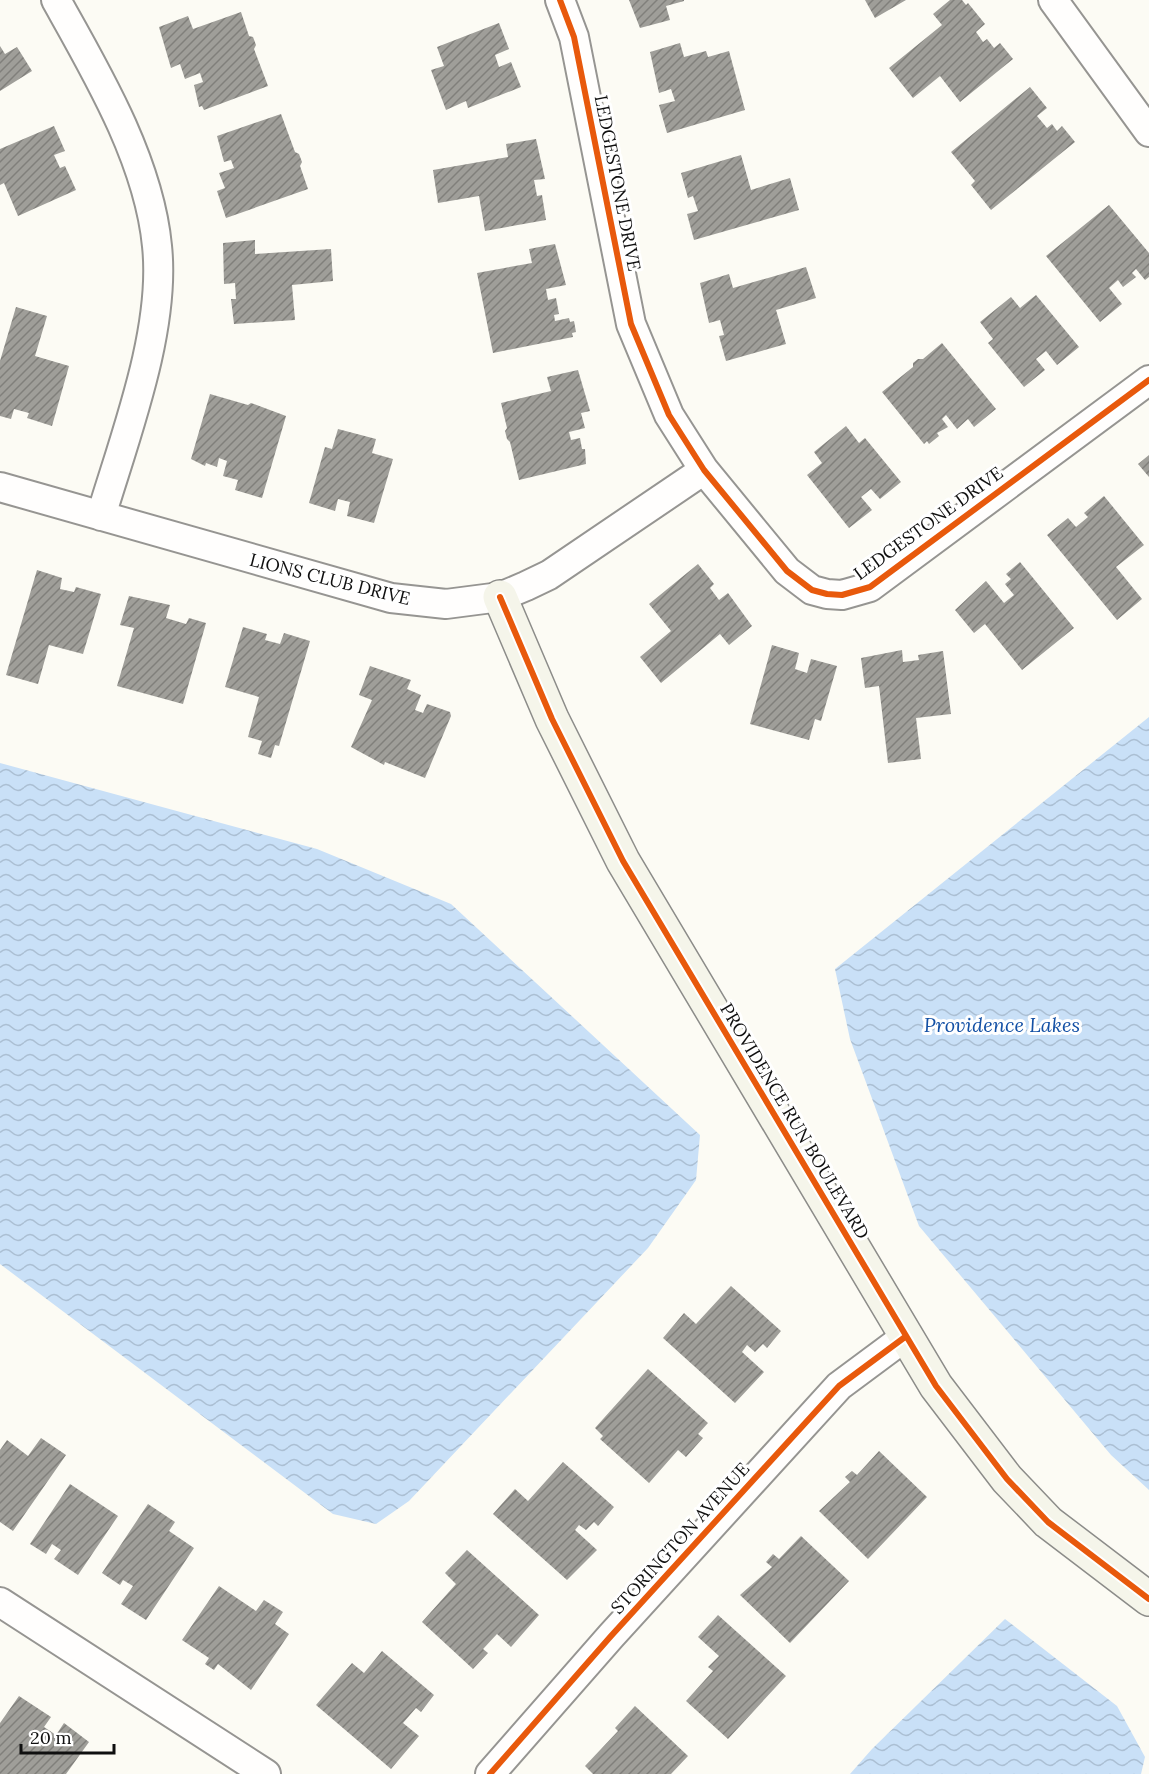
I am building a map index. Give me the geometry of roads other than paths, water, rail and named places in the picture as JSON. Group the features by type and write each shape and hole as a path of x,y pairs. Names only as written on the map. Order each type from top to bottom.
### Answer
{"street":[{"path":"56,0 93,65 129,144 146,193 157,246 158,286 152,325 136,400 101,516"},
{"name":"LEDGESTONE DRIVE","path":"560,0 574,37 631,324 669,415 704,470 787,571 812,590 842,596 870,586 1149,380"},
{"path":"1053,0 1149,132"},
{"name":"LIONS CLUB DRIVE","path":"0,486 391,598 446,604 500,597 549,575 704,470"},
{"name":"PROVIDENCE RUN BOULEVARD","path":"500,597 556,728 618,851 905,1337 970,1434 1007,1479 1048,1522 1149,1599"},
{"name":"STORINGTON AVENUE","path":"490,1774 611,1636 839,1386 905,1337"},
{"path":"0,1602 266,1774"}],"water":[{"name":"Providence Lakes","path":"1149,717 1149,1490 1111,1455 919,1226 850,1039 835,969"},
{"path":"0,763 317,849 451,904 700,1135 696,1180 648,1248 409,1501 376,1524 333,1514 0,1264"},
{"path":"1005,1619 1117,1706 1145,1757 1141,1774 850,1774 872,1749"}]}
